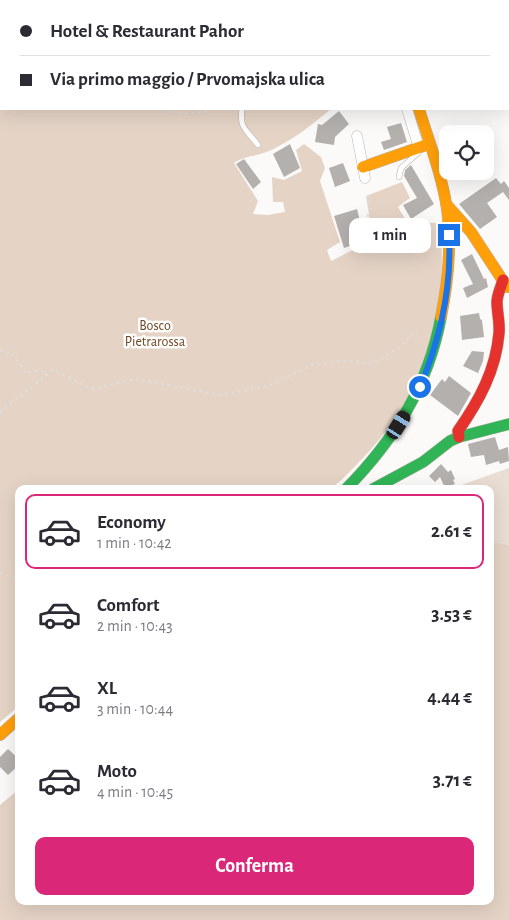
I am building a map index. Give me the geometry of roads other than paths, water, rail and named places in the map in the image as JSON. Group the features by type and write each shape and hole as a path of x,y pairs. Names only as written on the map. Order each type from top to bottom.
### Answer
{"main road":[{"path":"350,485 365,470 391,437 414,401 436,346 444,308 449,246 446,204 424,146 419,110"},
{"path":"364,173 424,146"},
{"path":"446,204 453,209 466,225 506,285 497,300 499,332 495,361 490,377 458,431 459,437"},
{"path":"380,485 423,462 450,441 509,424"},
{"path":"0,735 15,722"}],"street":[{"path":"407,110 424,146"},
{"path":"357,136 364,173"}],"lane":[{"path":"242,110 240,119 244,129 258,144"},
{"path":"399,177 401,168 424,146"}],"park label":[{"name":"Bosco Pietrarossa","path":"155,334"}]}
